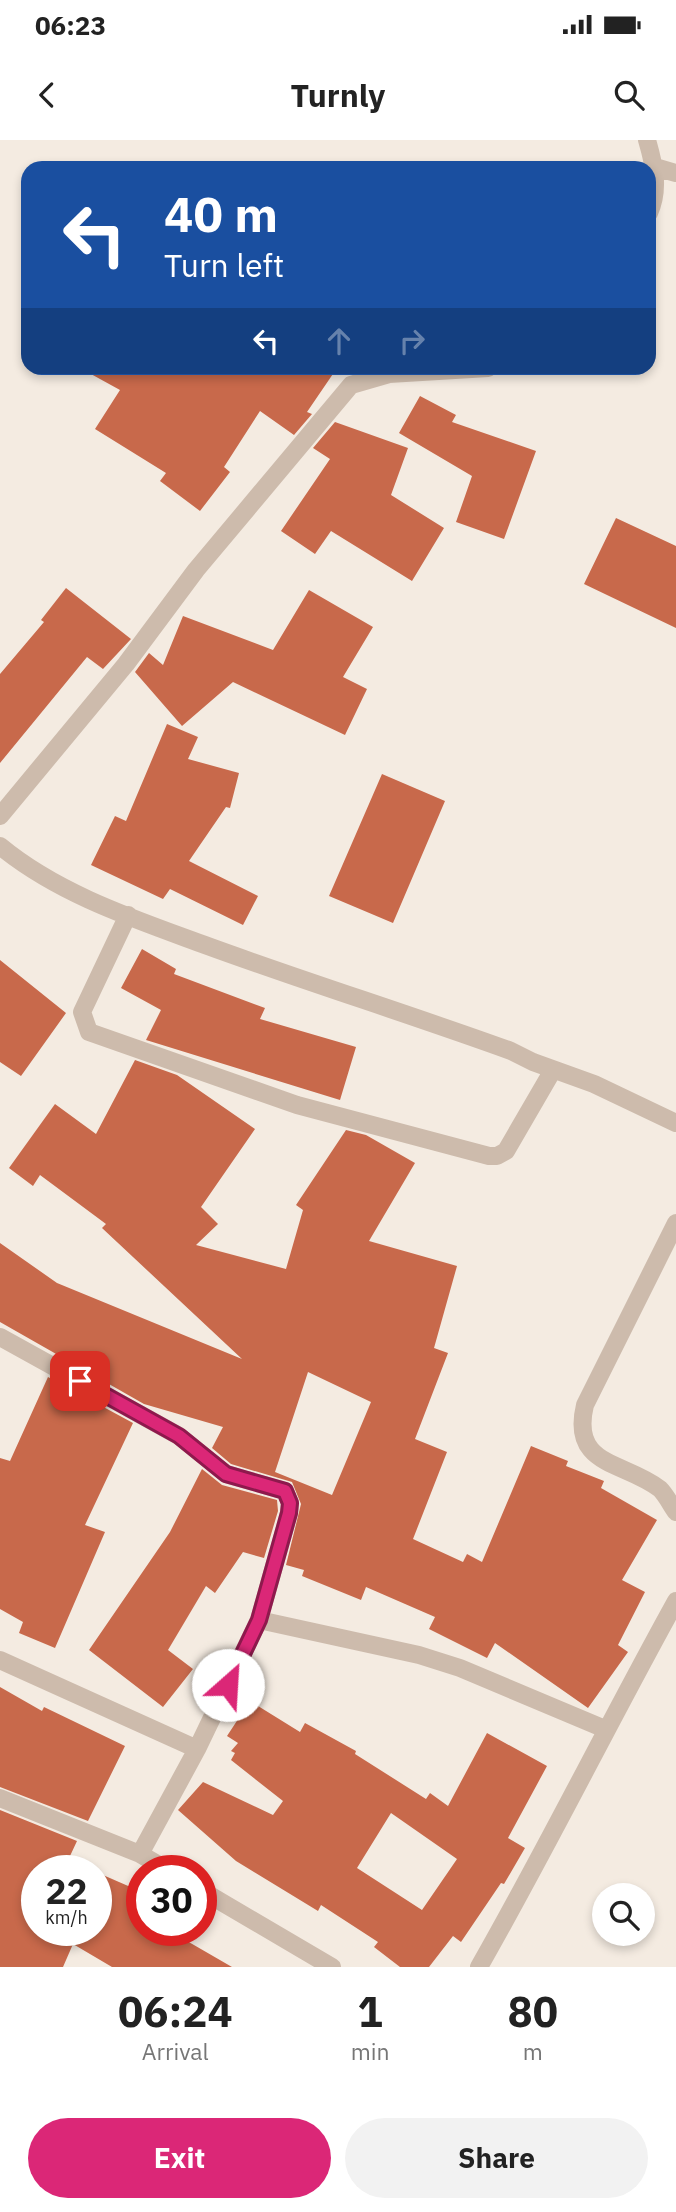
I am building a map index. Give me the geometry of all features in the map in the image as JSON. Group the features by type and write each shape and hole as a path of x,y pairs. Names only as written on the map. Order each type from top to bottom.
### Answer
{"street":[{"path":"647,140 653,161"},
{"path":"656,167 676,173"},
{"path":"0,816 126,664 196,570 351,385 386,375"},
{"path":"0,846 29,870 128,915 298,979 511,1051 553,1070 594,1084 676,1123"},
{"path":"128,915 82,1012 89,1032 297,1105 489,1156 497,1156 506,1151 553,1070"},
{"path":"676,1223 585,1405 581,1424 585,1443 597,1457 660,1490 676,1512"},
{"path":"0,1337 179,1436 214,1467 285,1491 290,1503 259,1620 197,1749 140,1854 0,1798"},
{"path":"479,1967 535,1869 605,1729 676,1601"},
{"path":"259,1620 450,1665 605,1729"},
{"path":"0,1660 197,1749"},
{"path":"217,1899 319,1964"}],"building":[{"path":"93,375 332,375 307,412 312,414 294,435 260,411 224,467 230,472 200,511 160,481 166,473 95,429 120,390"},
{"path":"420,396 456,415 452,422 536,451 504,539 456,522 472,476 399,433"},
{"path":"335,422 408,448 391,495 444,528 412,581 331,531 315,554 281,531 330,459 313,448"},
{"path":"616,518 676,546 676,628 584,584"},
{"path":"66,588 131,639 103,669 87,657 0,763 0,674 44,622 41,620"},
{"path":"309,590 373,627 343,677 367,689 345,735 233,682 182,726 135,672 149,653 163,665 183,616 273,650"},
{"path":"167,724 198,737 188,759 239,773 230,808 226,807 189,861 258,896 243,925 170,889 163,899 91,865 115,816 126,821"},
{"path":"382,774 445,801 393,923 329,896"},
{"path":"142,949 176,969 174,974 265,1008 260,1019 356,1047 340,1100 146,1040 161,1010 121,988"},
{"path":"0,960 66,1013 21,1076 0,1062"},
{"path":"135,1060 177,1075 255,1129 201,1207 218,1224 196,1245 286,1269 303,1210 296,1205 346,1130 366,1135 415,1163 369,1241 457,1266 434,1348 448,1353 415,1439 447,1452 413,1539 463,1562 467,1554 482,1562 531,1446 568,1461 566,1466 604,1481 601,1488 657,1520 622,1580 645,1592 618,1645 628,1652 588,1708 495,1643 487,1658 429,1629 435,1617 366,1587 361,1600 302,1576 304,1570 286,1565 301,1504 292,1482 231,1464 212,1448 223,1427 144,1404 0,1322 0,1243 57,1283 242,1359 102,1228 106,1224 40,1175 33,1186 9,1168 55,1104 96,1134","holes":["308,1372 371,1402 332,1495 275,1472"]},
{"path":"48,1377 133,1423 85,1525 105,1532 55,1648 19,1633 23,1622 0,1609 0,1458 10,1461"},
{"path":"202,1469 222,1485 277,1500 278,1511 264,1558 243,1552 215,1593 206,1586 168,1650 193,1669 163,1707 89,1650 170,1532"},
{"path":"0,1687 42,1711 44,1707 125,1746 88,1821 0,1787"},
{"path":"250,1701 300,1732 305,1723 356,1751 355,1754 426,1799 430,1793 448,1806 487,1733 547,1766 508,1838 525,1848 504,1884 501,1883 461,1942 453,1936 429,1967 400,1967 374,1947 378,1942 321,1905 318,1911 236,1861 178,1810 203,1782 273,1815 283,1801 231,1760 235,1753 231,1751 238,1743 227,1736","holes":["391,1813 457,1859 422,1910 357,1868"]},
{"path":"0,1810 77,1841 70,1855 21,1855 21,1946 72,1946 63,1967 0,1967"},
{"path":"112,1879 126,1885 126,1946 196,1946 232,1967 112,1967 76,1946 112,1946"}],"route":[{"path":"80,1381 179,1436 214,1467 226,1474 285,1491 288,1495 289,1513 259,1620 228,1685"}]}
